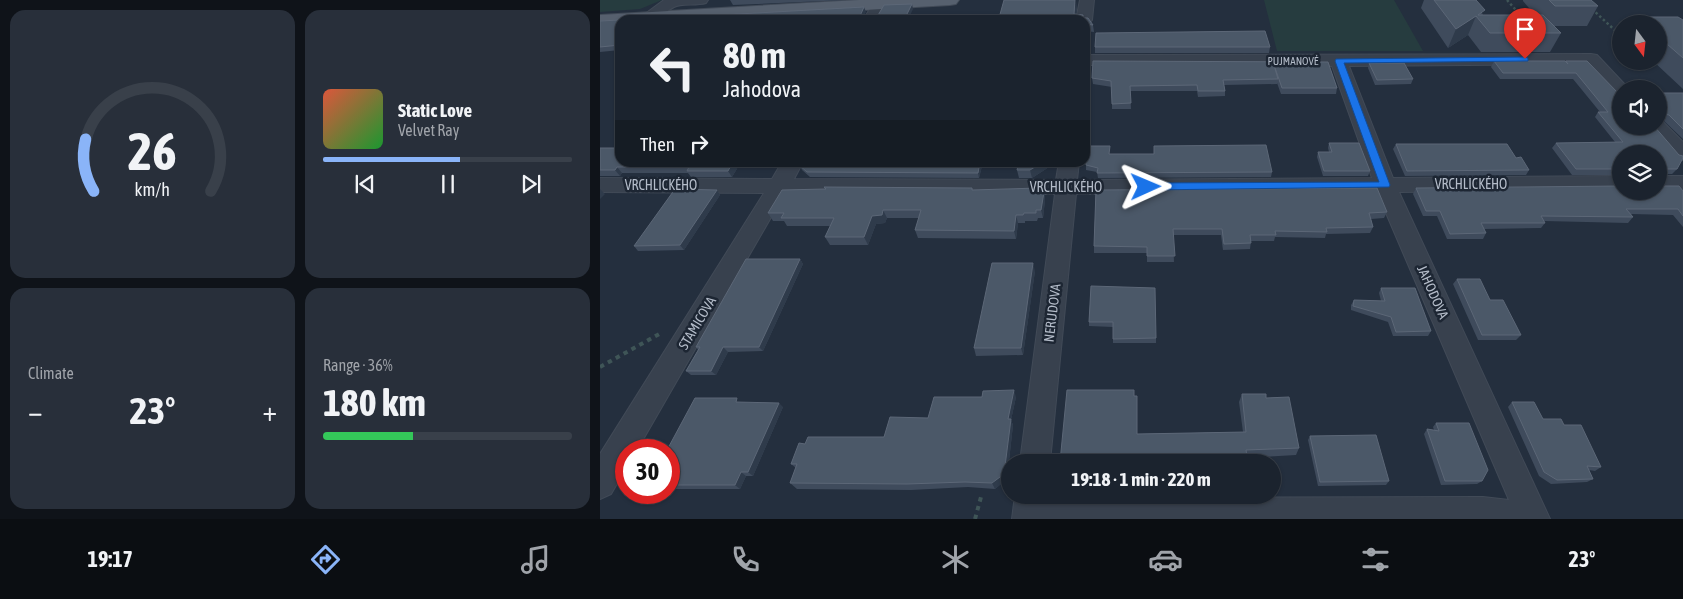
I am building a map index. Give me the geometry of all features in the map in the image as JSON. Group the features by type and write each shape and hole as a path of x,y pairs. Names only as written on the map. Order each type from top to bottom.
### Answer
{"main road":[{"path":"685,15 950,0"},
{"path":"600,20 615,19"}],"street":[{"path":"653,15 674,1 701,0"},
{"path":"1085,15 1087,0"},
{"path":"874,15 880,4"},
{"name":"PUJMANOVÉ","path":"1090,60 1591,59 1612,81"},
{"name":"JAHODOVA","path":"1339,61 1385,185 1533,519"},
{"path":"1665,135 1683,154"},
{"name":"STAMICOVA","path":"600,483 790,167"},
{"name":"VRCHLICKÉHO","path":"600,185 781,185 1067,175 1385,185 1612,183"},
{"name":"NERUDOVA","path":"1036,454 1067,175"},
{"path":"1667,183 1683,183"},
{"path":"1028,519 1030,504"},
{"path":"1048,519 1067,514 1483,513 1533,519"}],"path":[{"path":"1507,0 1525,20"},
{"path":"1588,6 1612,28"},
{"path":"600,367 666,330"},
{"path":"975,519 981,497"}],"green space":[{"path":"600,0 662,0 640,9 600,12"},
{"path":"1264,0 1394,0 1423,51 1277,51"}],"building":[{"path":"1004,0 1075,0 1074,14 1083,15 1000,15"},
{"path":"1434,0 1476,0 1485,10 1478,15 1543,15 1561,33 1490,33 1476,16 1456,29"},
{"path":"1549,0 1591,0 1598,6 1555,6"},
{"path":"912,4 906,15 878,15 884,5"},
{"path":"864,7 860,15 720,15"},
{"path":"1668,17 1678,17 1683,20 1683,58 1668,45"},
{"path":"615,20 615,46 600,47 600,21"},
{"path":"1265,31 1270,47 1095,47 1096,33"},
{"path":"1093,61 1328,62 1337,88 1282,88 1274,65 1278,79 1223,80 1225,91 1198,91 1197,85 1130,86 1131,103 1112,104 1111,81 1092,78"},
{"path":"1494,61 1565,61 1568,64 1566,61 1587,61 1612,87 1612,129 1598,112 1608,112 1576,73 1503,73"},
{"path":"1369,63 1404,63 1413,79 1377,80"},
{"path":"1667,93 1683,93 1683,129 1667,115"},
{"path":"1617,135 1662,135 1683,158 1677,169 1667,169 1667,145 1612,145 1612,169 1576,169 1556,143 1623,142"},
{"path":"1329,143 1359,143 1370,171 1324,171 1318,152 1332,152"},
{"path":"1396,144 1507,144 1516,158 1521,157 1529,170 1407,171"},
{"path":"1266,145 1272,172 1097,173 1098,168 1090,166 1090,146 1110,146 1109,154 1154,154 1154,146"},
{"path":"600,148 615,148 615,167 617,167 615,170 600,170"},
{"path":"689,167 730,167 728,171 687,171"},
{"path":"801,167 979,167 978,173 807,172"},
{"path":"1018,167 1035,167 1030,170 1017,170"},
{"path":"1612,186 1612,200 1667,200 1667,186 1679,186 1683,191 1683,216 1678,209 1626,209 1633,217 1541,216 1545,223 1481,223 1486,233 1450,234 1440,211 1426,211 1416,188"},
{"path":"824,187 972,188 972,190 1039,188 1044,192 1041,210 1036,210 1036,213 1016,215 1014,231 915,230 921,210 883,210 882,215 872,216 864,237 825,237 834,218 781,218 784,213 768,213 782,190 826,189"},
{"path":"1377,188 1387,212 1369,213 1373,227 1326,228 1327,232 1275,231 1276,235 1250,235 1251,243 1224,244 1222,229 1173,229 1175,256 1147,256 1147,247 1094,246 1096,190"},
{"path":"675,189 717,190 680,245 634,246"},
{"path":"746,259 800,259 759,347 723,347 711,371 686,371 700,347 696,347"},
{"path":"992,263 1033,263 1021,348 974,348"},
{"path":"1457,279 1480,279 1490,300 1503,300 1521,335 1482,335"},
{"path":"1091,286 1155,288 1156,338 1113,339 1113,322 1089,322"},
{"path":"1381,288 1415,288 1431,331 1396,332 1391,317 1353,306 1354,300 1385,301"},
{"path":"1014,390 1008,419 1011,419 1007,454 1001,454 1001,476 992,483 790,483 797,464 791,464 799,443 805,444 808,437 884,437 890,417 928,418 934,397 982,397 983,391"},
{"path":"1067,390 1134,390 1134,396 1137,396 1137,434 1246,432 1242,394 1266,394 1266,398 1289,397 1299,448 1246,450 1247,454 1061,454"},
{"path":"695,398 737,398 736,402 779,403 748,472 741,472 735,485 680,485 680,439 673,439"},
{"path":"1512,402 1534,402 1543,419 1561,419 1564,425 1581,425 1601,467 1587,466 1593,479 1557,480 1544,472"},
{"path":"1436,423 1469,423 1488,470 1482,481 1445,481 1427,429 1439,431"},
{"path":"1376,435 1389,481 1320,482 1310,436"}],"route":[{"path":"1146,187 1385,185 1339,61 1525,59"}]}
